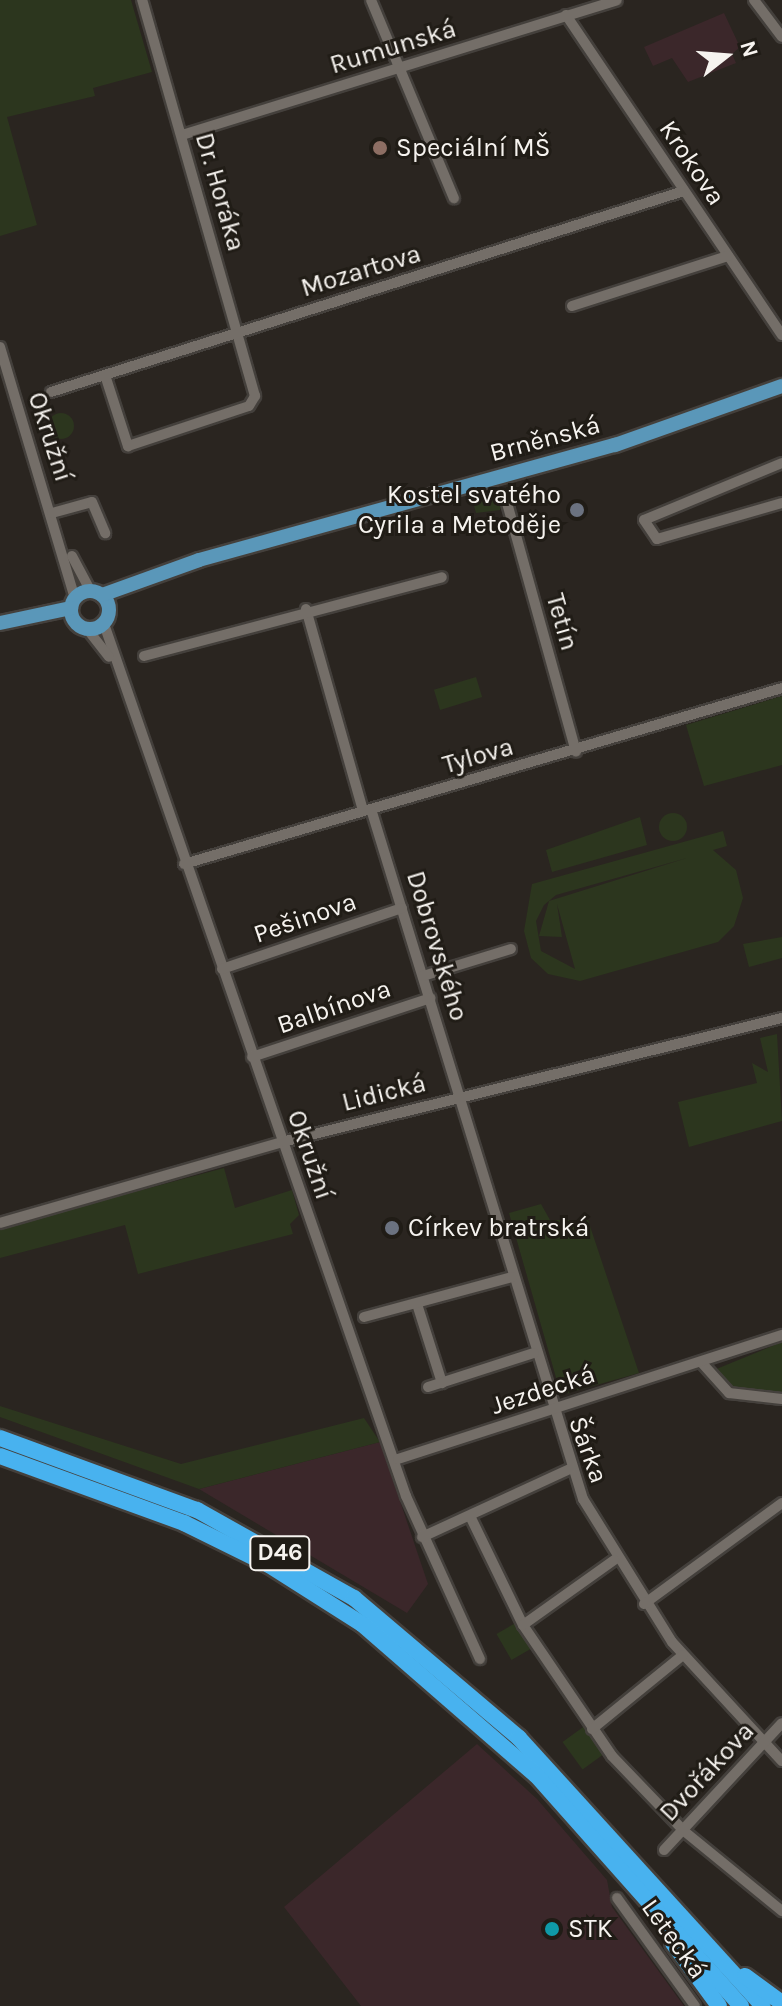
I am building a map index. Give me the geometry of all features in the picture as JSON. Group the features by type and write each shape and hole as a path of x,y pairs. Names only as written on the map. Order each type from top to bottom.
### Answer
{"highway":[{"name":"D46","path":"0,1438 197,1510 354,1598 519,1738 763,2006"},
{"name":"D46","path":"0,1456 127,1497 315,1592 485,1724 741,2006"},
{"path":"642,1894 719,2006"},
{"path":"705,1941 782,2003"}],"main road":[{"name":"Brněnská","path":"73,608 96,593 134,585 199,560 615,445 782,386"},
{"name":"Brněnská","path":"110,609 134,585"},
{"path":"0,623 73,608 88,630 104,624 110,609 96,593"}],"street":[{"name":"Dr. Horáka","path":"105,375 128,446 249,406 255,396 142,0"},
{"path":"371,0 454,198"},
{"name":"Rumunská","path":"182,135 617,0"},
{"path":"754,0 782,37"},
{"name":"Krokova","path":"566,15 782,335"},
{"name":"Mozartova","path":"51,392 684,191"},
{"path":"572,306 728,256"},
{"name":"Okružní","path":"0,347 52,513 63,540 96,593"},
{"path":"782,463 644,520 657,539 782,503"},
{"path":"52,513 92,502 105,533"},
{"name":"Tetín","path":"507,503 576,752"},
{"name":"Okružní","path":"63,540 73,608"},
{"path":"144,656 306,609 442,577"},
{"name":"Dobrovského","path":"306,609 367,810 402,908 461,1097"},
{"name":"Okružní","path":"104,624 111,659 398,1459 422,1537 480,1659"},
{"name":"Okružní","path":"88,630 111,659"},
{"name":"Tylova","path":"184,864 576,752 782,688"},
{"name":"Pešinova","path":"222,969 402,908"},
{"path":"423,976 511,949"},
{"name":"Balbínova","path":"252,1057 430,998"},
{"name":"Lidická","path":"0,1223 282,1142 782,1018"},
{"name":"Šárka","path":"461,1097 570,1469 614,1560 644,1604 683,1655 763,1745 782,1761"},
{"path":"364,1317 512,1277"},
{"path":"417,1304 442,1383"},
{"name":"Jezdecká","path":"398,1459 782,1335"},
{"path":"428,1387 534,1353"},
{"path":"701,1362 729,1393 782,1399"},
{"path":"422,1537 471,1518 570,1469"},
{"path":"644,1604 782,1503"},
{"path":"471,1518 523,1625 592,1729 684,1831 782,1911"},
{"path":"523,1625 614,1560"},
{"path":"592,1729 683,1655"},
{"name":"Dvořákova","path":"664,1850 782,1723"},
{"name":"Letecká","path":"617,1898 695,2006"}],"shaded area":[{"path":"724,13 740,47 732,54 736,63 688,82 672,58 653,66 644,47"},
{"path":"380,1442 428,1584 407,1613 199,1489"},
{"path":"477,1744 537,1799 607,1880 612,1907 684,2006 361,2006 284,1907"}],"green space":[{"path":"0,0 131,0 152,72 93,88 95,96 7,117 37,225 0,236"},
{"path":"61,413 70,417 74,426 70,435 61,439 52,435 48,426 52,417"},
{"path":"505,489 500,510 476,513 472,498"},
{"path":"476,677 482,697 440,710 434,690"},
{"path":"782,696 782,765 704,786 686,725"},
{"path":"673,813 683,817 687,827 683,837 673,841 663,837 659,827 663,817"},
{"path":"640,817 647,845 552,872 546,850"},
{"path":"723,831 727,846 713,850 736,870 743,898 734,926 718,942 580,981 548,974 531,958 524,931 532,884","holes":["687,858 549,901 539,936 562,937 557,904 575,969 541,951 536,921 544,905 556,895"]},
{"path":"782,937 782,958 749,967 743,944"},
{"path":"777,1034 782,1121 689,1147 678,1102 757,1083 752,1063 768,1072 760,1038"},
{"path":"224,1168 235,1208 292,1190 299,1215 290,1224 293,1234 138,1274 125,1225 0,1258 0,1228"},
{"path":"541,1204 550,1220 588,1220 639,1373 561,1395 509,1213"},
{"path":"782,1342 782,1393 739,1392 714,1370"},
{"path":"0,1406 181,1464 364,1418 380,1442 199,1489 0,1417"},
{"path":"519,1621 534,1647 511,1660 496,1634"},
{"path":"586,1725 606,1753 583,1770 563,1742"}],"place":[{"name":"Speciální MŠ","path":"380,148"},
{"name":"Kostel svatého Cyrila a Metoděje","path":"577,510"},
{"name":"Církev bratrská","path":"392,1228"},
{"name":"STK","path":"552,1929"}]}
